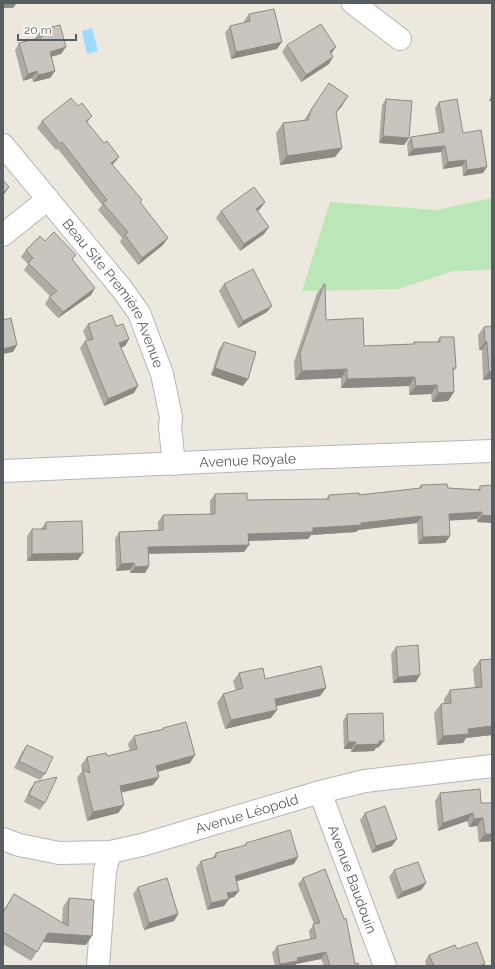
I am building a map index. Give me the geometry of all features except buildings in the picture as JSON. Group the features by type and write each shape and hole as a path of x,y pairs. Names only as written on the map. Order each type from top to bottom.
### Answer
{"street":[{"path":"353,3 400,39"},
{"name":"Beau Site Première Avenue","path":"3,144 122,289 139,313 162,374 171,417 170,427 174,464"},
{"path":"3,235 48,199"},
{"name":"Avenue Royale","path":"3,471 492,452"},
{"name":"Avenue Léopold","path":"3,839 18,845 59,853 110,852 142,845 320,792 365,781 492,766"},
{"name":"Avenue Baudouin","path":"320,792 386,966"},
{"path":"98,966 105,871 110,852"}],"green space":[{"path":"492,198 492,270 454,271 398,289 302,291 330,202 436,210"}],"water":[{"path":"92,28 98,51 87,54 82,31"}]}
